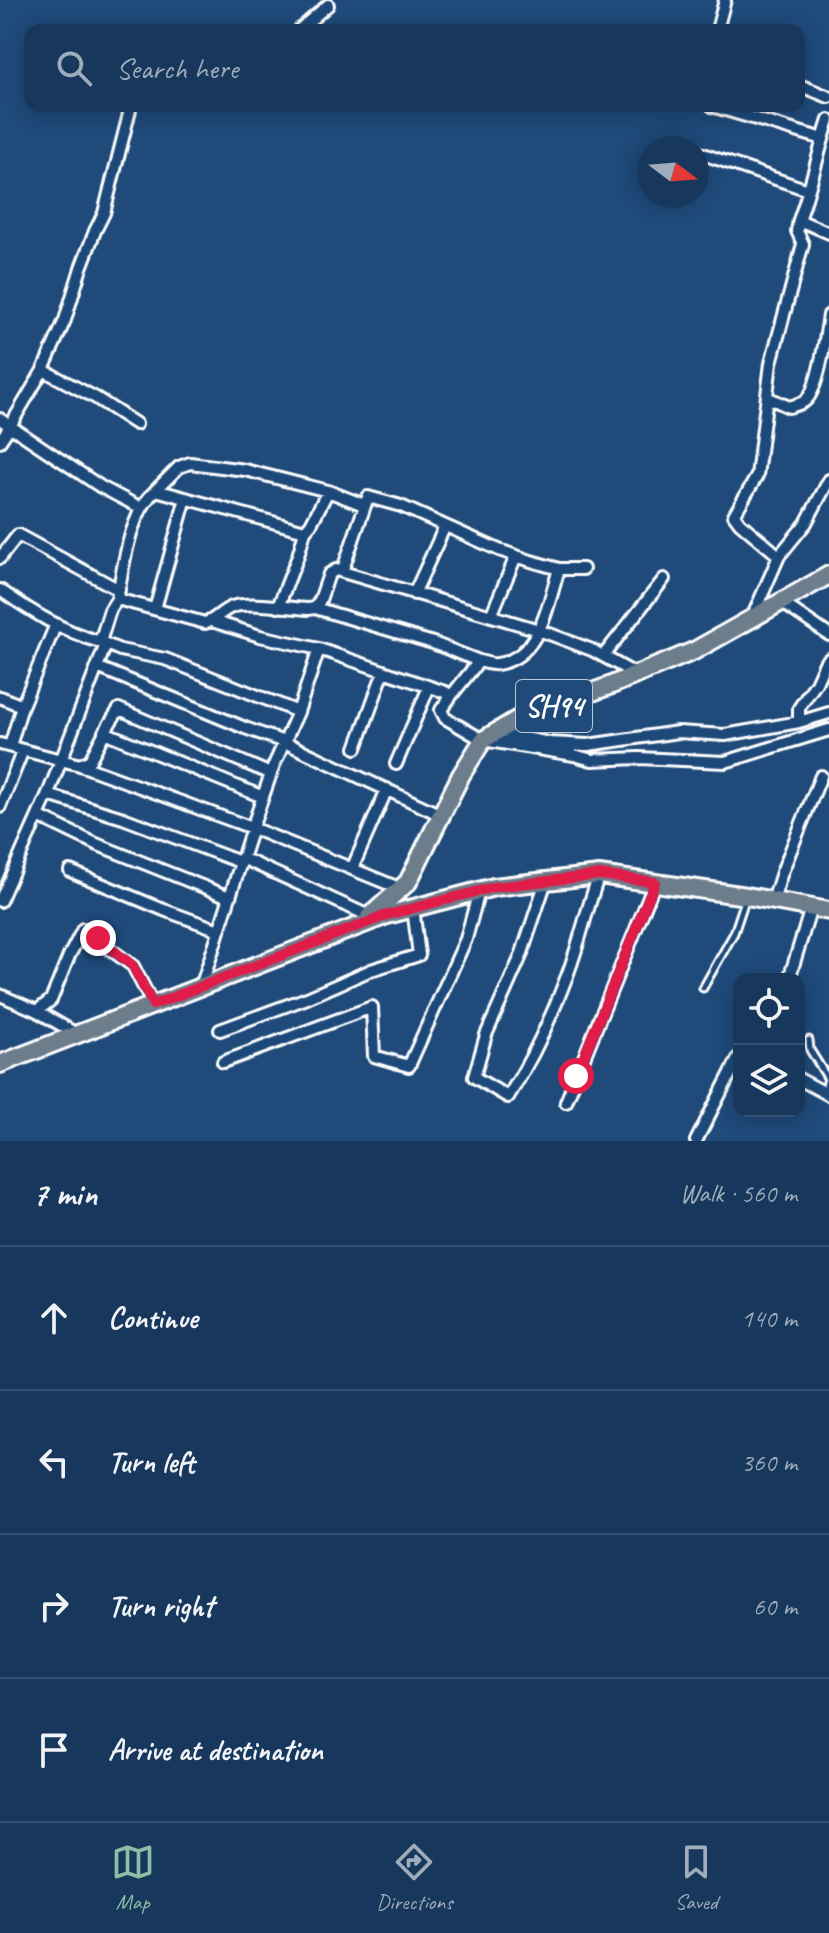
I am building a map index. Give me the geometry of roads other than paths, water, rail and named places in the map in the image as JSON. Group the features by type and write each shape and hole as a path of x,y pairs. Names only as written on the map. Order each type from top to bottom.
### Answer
{"main road":[{"name":"SH94","path":"364,921 408,882 461,775 490,736 518,719 694,651 829,575"},
{"path":"0,1064 364,921 494,887 599,875 829,911"}],"street":[{"path":"719,24 725,0"},
{"path":"306,24 328,5"},
{"path":"805,87 829,97"},
{"path":"0,441 43,370 65,320 81,268 104,213 129,112"},
{"path":"732,112 823,139"},
{"path":"779,556 734,515 757,476 771,363 803,244 797,231 799,220 829,120"},
{"path":"709,156 808,190"},
{"path":"799,220 829,233"},
{"path":"767,397 789,407 805,402 812,394 827,337 829,315"},
{"path":"43,370 136,424"},
{"path":"0,419 101,487 141,508"},
{"path":"0,901 48,795 97,667 128,548 141,508 148,497 179,467 190,463 245,470 328,491 364,505"},
{"path":"752,618 779,556 806,523 829,480"},
{"path":"156,490 305,531"},
{"path":"278,607 305,531 328,491"},
{"path":"342,572 368,497 401,506 516,556 559,569 583,569"},
{"path":"155,609 186,498"},
{"path":"414,594 445,526"},
{"path":"0,558 18,535 118,594 155,609 205,623 234,606 248,604 315,608 496,664 523,652 533,643 559,569"},
{"path":"491,616 516,556"},
{"path":"315,608 329,574 336,570 539,630 592,650 637,675"},
{"path":"603,656 664,579"},
{"path":"0,590 39,617 83,637 120,650 165,659 298,712"},
{"path":"781,602 829,635"},
{"path":"212,621 319,649 451,696"},
{"path":"56,624 5,745 80,765 252,828 401,889"},
{"path":"201,987 252,828 298,712 319,649"},
{"path":"799,722 799,708 829,659"},
{"path":"479,661 441,710 445,718 490,736 592,760 639,758 725,762 829,730"},
{"path":"97,667 284,742 441,815"},
{"path":"356,748 384,671"},
{"path":"396,764 429,687"},
{"path":"0,697 22,706"},
{"path":"80,765 90,760 119,709 271,774"},
{"path":"490,736 588,745 678,732 725,735 799,722 829,713"},
{"path":"104,732 263,797"},
{"path":"816,734 829,741"},
{"path":"0,807 23,750"},
{"path":"773,901 821,776"},
{"path":"352,869 387,789"},
{"path":"48,795 241,860 364,921"},
{"path":"38,816 96,844 229,897"},
{"path":"70,871 219,930"},
{"path":"546,881 521,956 486,1035 474,1077 508,1097 528,1065 566,980 599,875"},
{"path":"566,1102 655,882"},
{"path":"223,1062 372,1007 374,1056 409,1066 466,939 479,891"},
{"path":"220,1030 371,970 419,955 413,908"},
{"path":"791,973 811,908"},
{"path":"37,1011 51,1000 83,929 133,966 153,1005"},
{"path":"0,995 37,1011 73,1032 82,1033"},
{"path":"696,1141 733,1069"},
{"path":"805,1082 826,1093"}],"lane":[{"path":"703,988 734,933 747,896"},
{"path":"809,1040 813,1055 827,1074 826,1093"}]}
